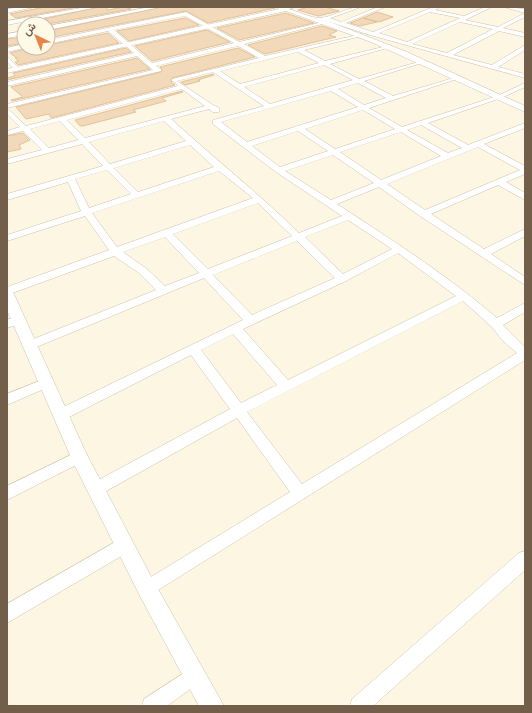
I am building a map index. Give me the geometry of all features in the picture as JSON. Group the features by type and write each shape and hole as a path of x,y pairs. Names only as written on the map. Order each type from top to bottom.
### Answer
{"street":[{"path":"7,11 32,7"},
{"path":"7,23 80,8 94,7"},
{"path":"56,27 158,7"},
{"path":"151,65 238,44 324,20 358,7"},
{"path":"340,24 382,7"},
{"path":"372,34 437,7"},
{"path":"407,44 489,7"},
{"path":"509,7 525,11"},
{"path":"80,8 96,19"},
{"path":"7,71 209,27 287,8 324,20 389,46 525,109"},
{"path":"472,9 480,11"},
{"path":"141,10 157,20"},
{"path":"430,10 497,30 525,35"},
{"path":"56,40 186,14 264,58"},
{"path":"448,55 525,15"},
{"path":"518,19 525,21"},
{"path":"324,20 525,76"},
{"path":"65,25 78,36"},
{"path":"109,29 151,65 226,118"},
{"path":"7,106 166,75 214,70 360,34"},
{"path":"240,86 327,64 389,46"},
{"path":"492,67 525,46"},
{"path":"299,50 392,98"},
{"path":"7,84 138,54"},
{"path":"7,58 17,69"},
{"path":"147,589 525,354 506,337 496,324 464,296 399,249 328,204 279,170 217,124 217,121 226,118 360,81 423,61"},
{"path":"214,70 269,106"},
{"path":"246,145 458,77"},
{"path":"279,170 499,97 525,84"},
{"path":"7,133 183,87"},
{"path":"332,89 447,156"},
{"path":"7,162 211,106"},
{"path":"7,110 47,151"},
{"path":"62,119 85,140 135,194"},
{"path":"166,119 220,168 259,199 342,279"},
{"path":"423,123 468,148"},
{"path":"328,204 525,125"},
{"path":"299,128 336,151 423,214 525,282"},
{"path":"7,197 192,142"},
{"path":"478,144 525,170"},
{"path":"7,238 135,194 220,168"},
{"path":"423,214 525,170"},
{"path":"70,179 86,211 114,251 143,271 163,290"},
{"path":"499,182 525,197"},
{"path":"212,706 147,589 79,457 30,345 13,322 7,293 114,251 259,199"},
{"path":"30,345 349,216"},
{"path":"483,254 525,232"},
{"path":"167,233 207,273 251,321"},
{"path":"60,415 235,328 342,279 399,249"},
{"path":"96,490 239,410 464,296"},
{"path":"496,324 525,307"},
{"path":"235,328 286,386"},
{"path":"193,349 300,493"},
{"path":"7,400 47,383"},
{"path":"7,493 79,457"},
{"path":"7,614 124,545"},
{"path":"359,706 525,559"},
{"path":"151,706 195,675"}],"building":[{"path":"45,7 78,7 27,16 16,16 16,18 10,14"},
{"path":"99,7 107,7 107,10 125,7 131,9 56,23 56,16"},
{"path":"162,7 275,8 208,23 186,11 56,36 56,29"},
{"path":"308,7 325,7 339,11 318,16 298,10"},
{"path":"377,12 393,17 379,22 363,18"},
{"path":"286,13 314,23 239,40 217,28"},
{"path":"185,18 199,25 129,41 117,31"},
{"path":"363,18 377,22 360,26 350,23"},
{"path":"322,26 337,31 329,35 336,37 265,54 248,45"},
{"path":"207,30 230,42 152,61 135,46"},
{"path":"108,33 119,43 18,65 15,62 19,61 15,58 17,58 10,53 16,51 16,56 56,56 56,43"},
{"path":"16,38 16,44 7,46 7,39"},
{"path":"126,48 131,52 7,80 7,78 15,76 13,73"},
{"path":"238,48 255,57 172,78 171,82 175,85 51,118 49,114 26,119 16,107 161,72 162,69 160,67"},
{"path":"137,58 150,69 11,100 23,97 11,87"},
{"path":"214,75 198,80 200,81 185,85 181,82"},
{"path":"182,91 183,92 162,98 166,101 133,110 136,112 83,126 80,126 75,120"},
{"path":"23,133 30,140 19,145 21,149 7,152 7,136"}]}
